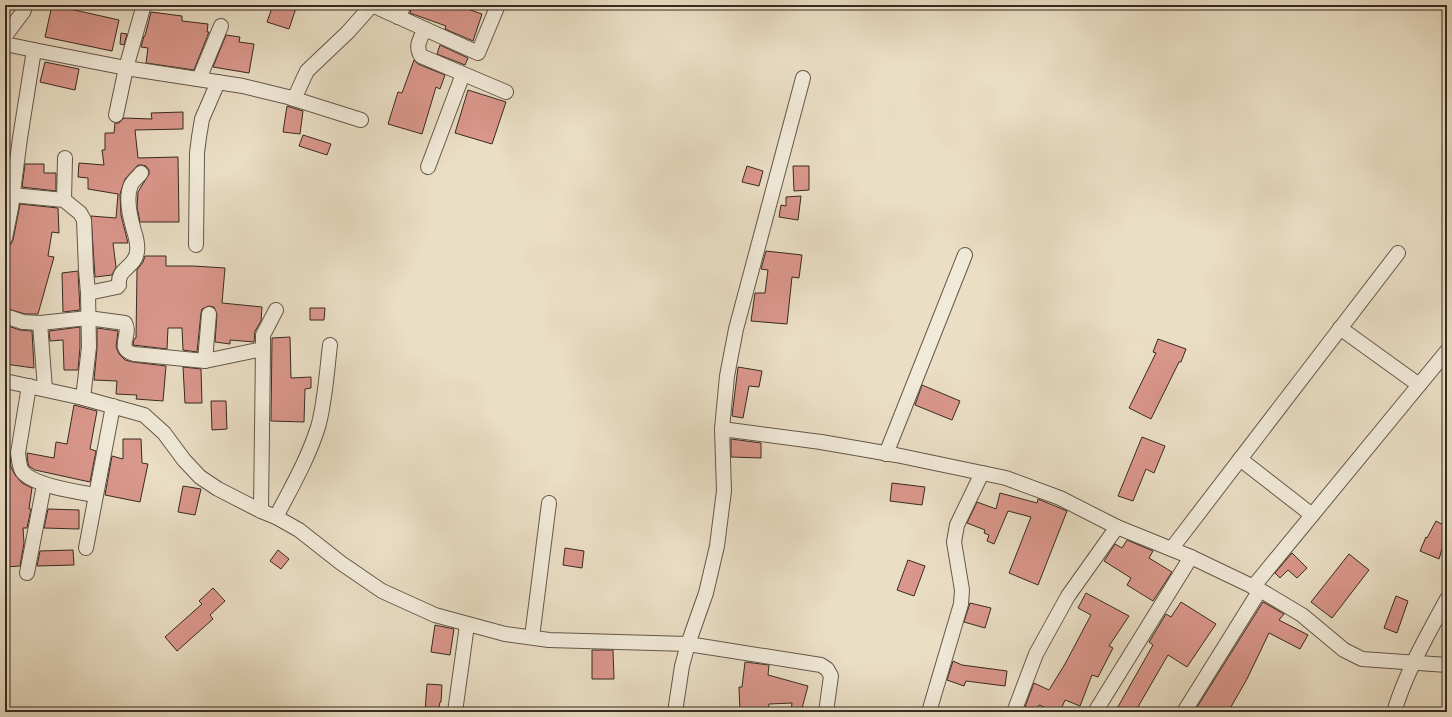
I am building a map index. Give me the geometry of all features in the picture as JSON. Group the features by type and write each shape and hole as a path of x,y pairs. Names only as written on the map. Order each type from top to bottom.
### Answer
{"street":[{"path":"294,99 308,71 348,32 372,5 401,11 425,29 478,54 498,5"},
{"path":"5,36 21,7"},
{"path":"116,115 126,68 143,8"},
{"path":"199,79 221,26"},
{"path":"425,29 418,45 418,51 421,56 506,92"},
{"path":"5,44 126,68 243,86 294,99 361,120"},
{"path":"5,238 34,50"},
{"path":"428,167 463,74"},
{"path":"675,712 682,666 706,593 717,546 724,491 722,429 727,376 736,329 803,78"},
{"path":"196,245 197,153 199,137 202,119 218,82"},
{"path":"64,200 65,158"},
{"path":"88,293 117,287 119,285 118,278 121,273 135,259 138,244 130,216 129,194 131,184 141,173"},
{"path":"12,196 64,200 80,213 84,220 89,347 83,398"},
{"path":"1172,548 1398,253"},
{"path":"886,454 965,255"},
{"path":"261,511 263,335 276,310"},
{"path":"205,361 209,314"},
{"path":"5,316 23,322 40,323 88,318 125,323 128,332 124,343 126,350 129,353 205,361 263,349"},
{"path":"40,323 45,389"},
{"path":"1340,328 1419,385"},
{"path":"276,517 305,462 318,427 330,345"},
{"path":"1184,712 1256,589 1312,515 1447,351"},
{"path":"5,381 83,398 144,415 164,433 184,460 200,477 218,490 276,517 299,530 341,563 382,591 434,616 505,634 559,640 688,644 821,666 827,669 831,676 826,712"},
{"path":"29,386 18,453 19,463 23,471 30,478 44,485 95,495"},
{"path":"86,548 113,406"},
{"path":"722,429 821,442 1006,478 1060,498 1117,527 1191,556 1256,589 1302,615 1344,650 1362,659 1386,662 1413,662 1447,665"},
{"path":"1240,459 1312,515"},
{"path":"929,712 961,604 962,590 954,542 957,525 982,473"},
{"path":"26,573 44,485"},
{"path":"532,637 549,503"},
{"path":"1014,712 1036,654 1068,596 1117,527"},
{"path":"1095,712 1191,556"},
{"path":"1394,712 1401,689 1413,662 1447,599"},
{"path":"455,712 467,625"}],"building":[{"path":"52,5 119,20 112,51 45,37"},
{"path":"273,5 297,5 289,29 267,22"},
{"path":"412,5 456,5 482,14 473,41 445,29 446,26 410,13"},
{"path":"151,12 182,16 182,21 208,24 207,32 209,32 194,70 146,63 148,48 141,47"},
{"path":"121,33 127,34 124,45 120,44"},
{"path":"226,35 240,37 239,42 254,44 249,73 213,67"},
{"path":"440,45 468,58 465,65 437,54"},
{"path":"414,60 418,64 445,75 440,89 436,87 422,134 388,124 398,92 402,93"},
{"path":"45,62 79,69 75,90 40,82"},
{"path":"468,90 506,102 492,144 455,133"},
{"path":"287,106 303,111 300,134 283,132"},
{"path":"183,112 183,129 135,130 138,158 178,157 179,222 140,222 137,207 138,192 149,174 149,170 146,166 138,165 125,179 120,194 121,215 128,243 113,243 116,267 112,275 95,277 91,216 116,218 118,194 88,189 88,178 78,177 79,163 104,165 102,150 105,150 105,133 114,133 115,123 119,123 124,118 152,119 151,113"},
{"path":"303,135 331,144 327,155 299,146"},
{"path":"25,164 44,164 44,173 56,173 56,191 22,187"},
{"path":"747,166 763,171 759,186 742,182"},
{"path":"793,166 809,166 809,190 794,191"},
{"path":"801,196 798,220 779,217 781,205 786,206 786,197"},
{"path":"20,204 58,208 59,233 52,232 48,256 54,257 38,314 25,314 5,308 6,246 11,244 13,240"},
{"path":"766,251 802,255 799,278 792,277 787,324 751,321 755,293 765,293 768,270 761,269"},
{"path":"145,256 166,256 166,266 225,268 222,303 262,307 261,321 255,331 254,342 230,340 230,344 215,342 217,314 214,307 209,306 202,309 197,352 183,350 182,328 168,328 167,349 133,345 134,339 136,338 137,270 143,262"},
{"path":"78,271 80,310 63,312 62,273"},
{"path":"310,308 325,308 324,320 310,320"},
{"path":"5,325 20,330 32,331 34,368 5,364"},
{"path":"80,327 78,370 64,370 63,340 50,341 49,331"},
{"path":"97,328 118,331 116,347 119,354 125,360 166,366 163,401 136,399 137,395 116,394 117,381 94,380"},
{"path":"290,337 291,378 311,377 311,388 305,389 304,422 271,421 272,338"},
{"path":"1158,339 1186,349 1181,362 1179,362 1151,419 1129,408 1156,353 1153,352"},
{"path":"183,367 201,369 202,403 185,403"},
{"path":"738,367 762,371 759,387 749,386 743,418 732,416"},
{"path":"922,385 960,401 952,420 915,405"},
{"path":"211,401 226,401 227,429 212,430"},
{"path":"74,405 97,411 90,449 96,451 90,482 35,470 29,466 28,463 27,453 54,458 56,442 67,444"},
{"path":"1142,437 1165,446 1154,473 1146,469 1133,501 1118,496"},
{"path":"123,439 141,439 142,463 148,464 140,502 105,495 112,456 123,459"},
{"path":"731,439 761,443 761,458 731,457"},
{"path":"5,452 10,453 11,467 15,475 22,483 32,488 29,509 31,509 27,528 23,528 24,543 20,566 5,567"},
{"path":"892,483 925,487 922,505 890,501"},
{"path":"183,486 201,489 195,515 178,512"},
{"path":"1000,493 1037,503 1038,499 1067,511 1038,585 1009,573 1031,517 1008,511 994,544 987,541 989,535 984,533 985,530 967,523 977,502 996,509"},
{"path":"48,509 79,510 79,529 44,528"},
{"path":"1436,521 1447,527 1447,540 1439,559 1420,551 1426,537 1427,538"},
{"path":"1127,540 1153,551 1149,558 1172,572 1153,601 1127,585 1131,578 1104,561 1115,544 1122,548"},
{"path":"565,548 584,551 582,568 563,565"},
{"path":"73,550 74,565 37,566 40,551"},
{"path":"278,550 289,559 281,569 270,561"},
{"path":"1292,553 1307,568 1297,578 1288,570 1280,578 1275,573"},
{"path":"1349,554 1369,570 1332,618 1311,602"},
{"path":"908,560 925,566 914,596 897,590"},
{"path":"213,588 225,601 210,615 213,619 177,651 165,637 202,604 199,601"},
{"path":"1086,593 1129,616 1109,646 1113,648 1098,677 1092,675 1080,706 1065,700 1060,712 1056,712 1039,705 1035,712 1023,712 1034,683 1049,690 1065,664 1091,615 1078,608"},
{"path":"1396,596 1408,601 1397,633 1384,628"},
{"path":"1181,602 1216,624 1187,667 1168,655 1135,712 1115,712 1153,645 1149,642 1166,614 1171,617"},
{"path":"1263,602 1284,614 1279,620 1308,635 1300,649 1269,633 1247,679 1228,712 1194,712"},
{"path":"970,603 991,608 985,628 964,622"},
{"path":"435,625 454,629 450,655 431,652"},
{"path":"592,650 613,650 614,679 592,679"},
{"path":"953,661 962,665 1007,671 1005,686 966,681 964,686 947,680"},
{"path":"745,662 769,665 768,675 808,686 801,712 791,712 792,703 769,704 768,712 740,712 739,687 742,687"},
{"path":"427,684 442,685 441,702 438,712 425,712"}]}
